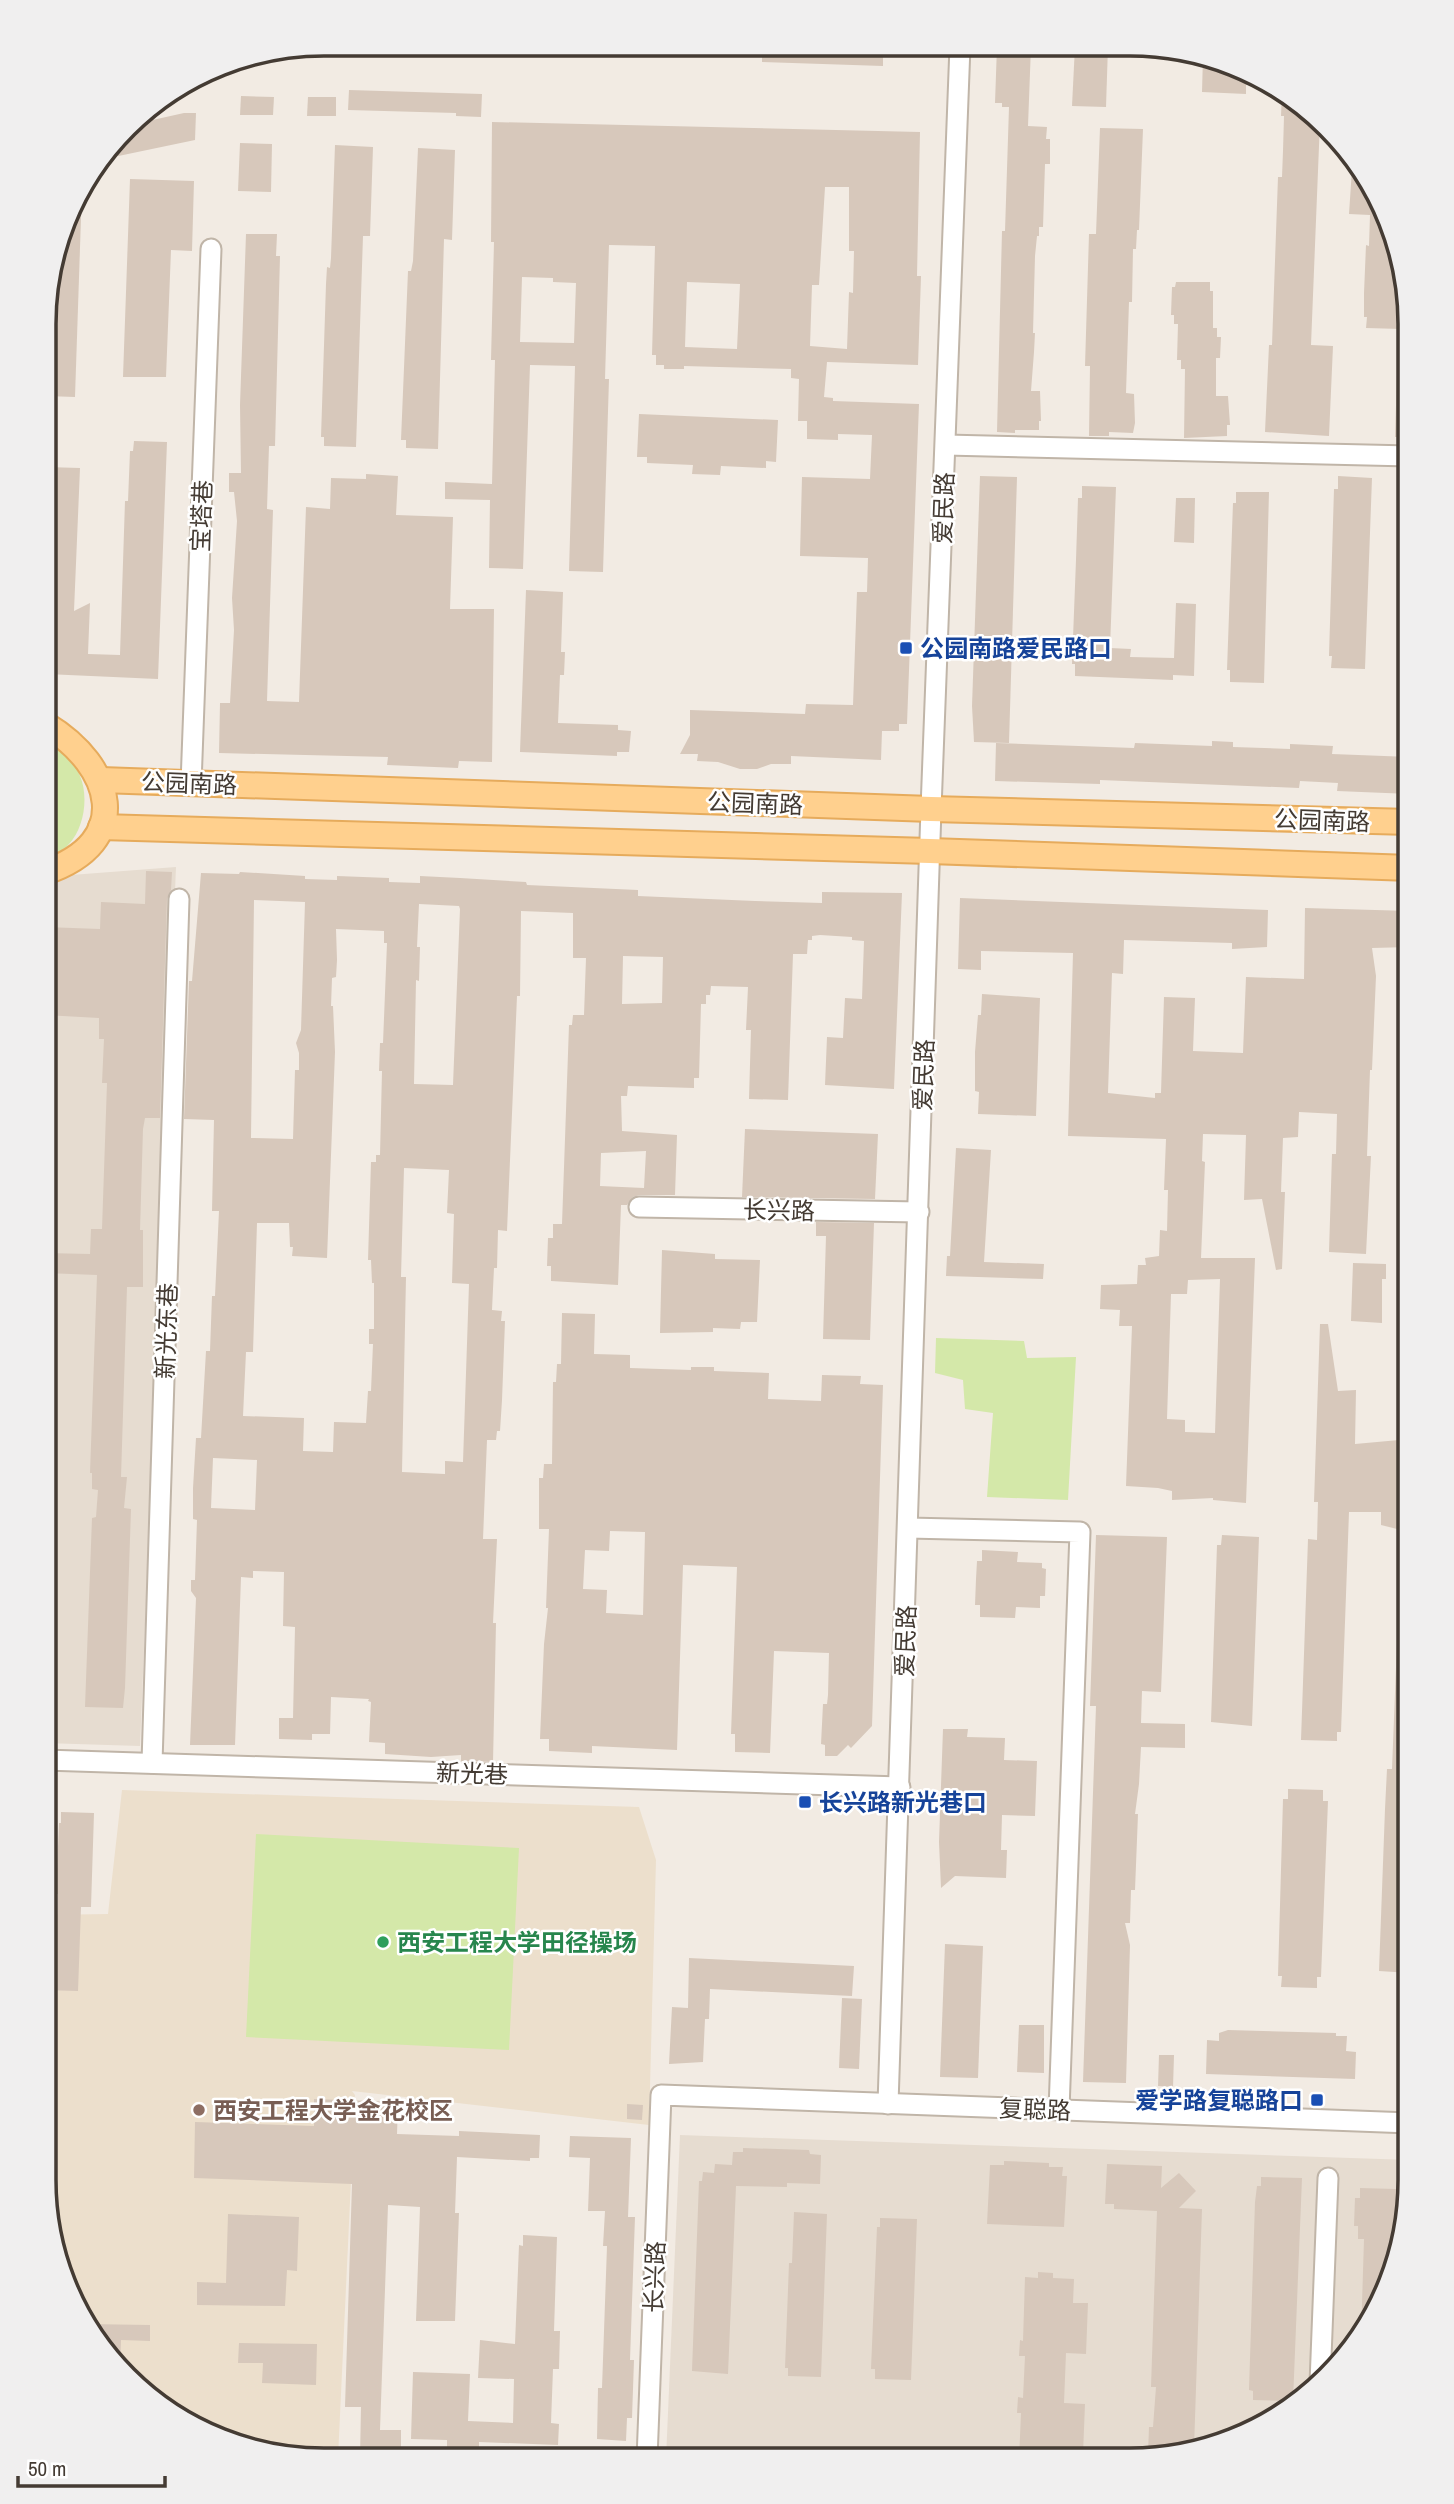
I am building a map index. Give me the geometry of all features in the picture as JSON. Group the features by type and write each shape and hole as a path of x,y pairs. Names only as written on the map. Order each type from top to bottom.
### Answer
{"main road":[{"path":"56,731 87,759 101,780 107,804 101,827 90,846 66,865 56,868"},
{"name":"公园南路","path":"101,780 931,809 1398,822"},
{"name":"公园南路","path":"101,827 1398,868"}],"street":[{"name":"爱民路","path":"888,2104 931,809 960,56"},
{"name":"宝塔巷","path":"191,784 211,249"},
{"path":"946,444 1398,456"},
{"name":"新光东巷","path":"152,1763 179,899"},
{"name":"长兴路","path":"639,1207 919,1212"},
{"path":"908,1528 1080,1532 1059,2110"},
{"name":"新光巷","path":"56,1760 900,1787"},
{"name":"长兴路","path":"647,2448 661,2095"},
{"name":"复聪路","path":"661,2095 1398,2123"},
{"path":"1321,2367 1328,2178"}],"shaded area":[{"path":"176,867 140,1746 56,1743 56,876"},
{"name":"西安工程大学金花校区","path":"122,1790 639,1807 656,1860 649,2125 352,2091 355,2095 338,2448 289,2446 255,2439 222,2428 175,2403 147,2381 111,2343 76,2282 61,2232 56,2180 56,1915 108,1914"},
{"path":"680,2135 1398,2160 1396,2215 1389,2249 1378,2282 1353,2329 1331,2357 1293,2393 1232,2428 1182,2443 1130,2448 666,2448"}],"green space":[{"path":"56,747 74,765 84,793 84,812 78,830 64,849 56,853"},
{"path":"936,1338 1024,1341 1027,1358 1076,1357 1068,1500 987,1497 993,1413 965,1409 963,1380 935,1373"},
{"name":"西安工程大学田径操场","path":"256,1834 519,1848 509,2050 246,2037"}],"building":[{"path":"762,56 883,56 883,66 762,62"},
{"path":"997,56 1031,56 1028,126 1047,127 1046,139 1050,139 1050,164 1045,164 1043,227 1039,227 1035,256 1035,333 1031,391 1040,391 1041,421 1039,430 1015,430 1015,433 997,432 1002,231 1005,231 1009,107 995,103"},
{"path":"1074,56 1108,56 1106,107 1072,106"},
{"path":"1203,66 1250,85 1246,85 1246,94 1202,92"},
{"path":"349,90 482,94 481,117 456,116 456,113 348,110"},
{"path":"241,96 274,97 273,115 240,115"},
{"path":"308,97 336,97 336,116 307,116"},
{"path":"1282,103 1319,135 1311,345 1333,346 1329,436 1265,432 1269,345 1272,345 1278,177 1282,177 1284,116 1281,116"},
{"path":"196,113 195,140 115,157 123,147 150,121"},
{"path":"492,122 920,132 917,276 921,276 918,365 827,362 824,397 833,398 833,401 919,404 907,724 899,724 899,731 882,731 881,760 791,756 791,764 740,769 718,762 697,761 698,754 680,754 690,735 690,710 805,714 806,704 853,705 857,592 867,592 868,558 800,556 802,477 870,479 872,435 838,434 838,440 807,439 807,421 798,421 799,379 791,378 791,369 684,366 684,369 664,369 664,365 656,365 656,355 652,355 655,246 609,245 605,379 609,379 603,572 569,571 575,366 530,365 523,569 489,568 490,500 445,499 445,482 492,484 495,360 491,360 494,242 491,242","holes":["825,187 849,187 849,251 854,251 847,349 810,346 812,285 819,285","522,277 553,278 553,282 576,283 574,343 520,342","687,282 740,284 737,349 685,347"]},
{"path":"1100,128 1143,129 1139,230 1136,249 1133,249 1132,302 1129,302 1126,393 1134,394 1135,423 1133,433 1109,432 1109,436 1089,436 1090,366 1085,366 1089,234 1096,234"},
{"path":"240,143 272,144 271,192 238,191"},
{"path":"335,145 373,147 370,236 363,236 356,447 324,446 324,437 321,437 326,284 327,267 330,268 331,258"},
{"path":"418,148 455,150 452,240 444,239 438,449 406,448 406,440 401,440 408,271 411,271 413,261"},
{"path":"1352,173 1384,238 1396,289 1398,329 1366,328 1364,293 1370,215 1349,214"},
{"path":"130,179 194,181 192,251 171,250 166,377 123,377"},
{"path":"81,212 75,397 56,396 56,324 61,272 70,238"},
{"path":"246,234 277,234 276,256 280,256 275,446 269,446 267,509 273,510 267,701 299,702 306,507 330,509 331,478 366,479 366,474 398,476 396,515 453,517 450,609 494,609 492,762 459,761 458,768 387,765 388,757 219,753 220,703 230,703 234,630 232,598 237,521 234,492 229,492 229,473 241,473 240,405"},
{"path":"1176,282 1210,282 1210,291 1213,291 1213,328 1217,328 1217,337 1221,337 1220,358 1216,358 1216,396 1228,396 1230,425 1227,425 1227,436 1184,438 1185,369 1181,369 1181,360 1177,360 1178,324 1174,324 1174,315 1171,315 1172,287 1175,287"},
{"path":"1397,373 1398,437 1395,437"},
{"path":"639,414 778,420 776,462 766,461 766,468 721,466 720,475 692,474 693,465 647,463 647,457 637,457"},
{"path":"134,441 167,442 158,679 56,674 56,467 80,468 74,611 90,603 88,654 120,655 125,501 128,501 130,451 133,451"},
{"path":"980,476 1017,477 1009,743 974,742 972,706"},
{"path":"1338,476 1372,478 1365,669 1331,668 1332,656 1329,656 1334,489 1338,489"},
{"path":"1082,486 1116,487 1110,648 1131,649 1130,657 1174,658 1176,603 1196,604 1194,676 1173,675 1173,680 1075,676 1075,664 1072,664 1078,498 1082,498"},
{"path":"1236,492 1269,492 1264,683 1230,682 1230,670 1227,670 1233,503 1236,503"},
{"path":"1176,498 1195,498 1194,543 1174,542"},
{"path":"526,590 563,592 561,652 565,652 564,675 560,675 558,723 618,725 618,730 631,731 629,752 617,752 617,756 520,752"},
{"path":"1212,741 1233,742 1233,747 1290,749 1290,744 1333,746 1332,754 1398,757 1398,794 1337,791 1338,783 1300,781 1299,788 1100,780 1100,784 995,781 996,743 1134,748 1135,743 1212,746"},
{"path":"146,871 172,872 171,890 167,899 160,1118 145,1118 143,1129 140,1230 143,1230 143,1287 127,1287 121,1477 127,1477 124,1508 131,1509 123,1708 85,1707 92,1518 96,1517 98,1490 92,1489 90,1473 97,1275 56,1273 56,1253 90,1254 91,1229 102,1229 107,1083 102,1083 104,1039 99,1039 99,1018 56,1016 56,927 100,929 101,902 145,904"},
{"path":"201,873 337,880 337,876 389,878 389,882 420,883 420,876 526,882 527,885 638,890 638,896 822,903 822,892 902,893 894,1089 825,1085 827,1037 843,1038 845,998 862,999 864,941 852,940 852,937 820,935 812,936 812,940 808,940 807,954 793,954 788,1100 749,1099 751,1030 746,1030 748,987 711,986 710,995 706,995 706,1004 701,1004 699,1078 694,1078 694,1088 628,1086 627,1096 621,1096 622,1131 677,1135 675,1195 639,1195 633,1197 627,1205 621,1205 618,1285 551,1281 551,1266 547,1266 548,1238 553,1238 553,1224 562,1224 569,1025 572,1025 573,1015 584,1015 586,958 573,958 573,913 521,911 520,996 517,996 507,1231 498,1230 492,1310 502,1311 501,1321 505,1321 502,1400 500,1431 497,1431 496,1440 487,1440 483,1539 497,1539 493,1623 496,1623 493,1762 461,1761 461,1755 431,1757 385,1754 385,1743 369,1742 369,1699 331,1697 330,1734 312,1734 312,1740 279,1739 279,1718 293,1718 295,1627 283,1626 284,1572 253,1571 253,1578 241,1577 235,1745 190,1745 196,1598 191,1591 191,1580 195,1580 197,1520 193,1519 193,1488 196,1438 201,1438 206,1351 210,1351 219,1211 212,1211 214,1120 184,1119 189,981 192,981","holes":["254,900 305,902 301,1030 296,1043 299,1070 295,1070 293,1139 251,1138","419,904 459,906 453,1085 414,1084 416,980 419,981 420,947 417,947","336,929 384,931 384,943 387,943 383,1043 380,1043 379,1071 382,1071 380,1155 376,1155 376,1162 371,1162 368,1260 371,1260 374,1283 374,1329 369,1329 369,1344 373,1344 371,1391 368,1391 366,1423 334,1422 333,1452 303,1451 304,1418 243,1416 246,1352 253,1352 257,1223 289,1223 292,1256 327,1258 335,1052 331,1006 332,978 336,977","623,956 663,957 662,1003 622,1004","646,1151 644,1188 600,1186 601,1153","404,1168 449,1170 447,1213 454,1214 452,1283 469,1284 463,1462 445,1461 445,1474 402,1472 406,1277 401,1277","213,1458 257,1460 255,1510 211,1508"]},
{"path":"960,898 1268,910 1267,947 1232,949 1232,943 1124,940 1123,974 1112,973 1108,1093 1155,1098 1155,1093 1161,1093 1164,997 1195,998 1193,1051 1243,1053 1246,977 1304,979 1305,908 1398,911 1398,947 1372,948 1376,976 1370,1070 1367,1156 1371,1156 1366,1254 1329,1252 1332,1154 1336,1154 1337,1114 1299,1112 1298,1137 1283,1138 1281,1192 1285,1192 1282,1269 1276,1270 1262,1199 1244,1200 1246,1135 1203,1134 1202,1161 1205,1162 1201,1258 1255,1258 1246,1503 1213,1498 1172,1500 1172,1491 1126,1486 1132,1326 1119,1326 1120,1310 1100,1309 1101,1285 1137,1284 1138,1265 1146,1265 1145,1258 1159,1256 1160,1230 1167,1231 1168,1190 1164,1190 1166,1139 1068,1136 1073,953 981,951 981,970 958,969","holes":["1220,1279 1215,1433 1185,1432 1185,1420 1167,1419 1171,1294 1187,1294 1188,1280"]},
{"path":"982,994 1040,998 1036,1116 978,1114 975,1052"},
{"path":"745,1129 878,1134 875,1199 742,1197"},
{"path":"956,1148 991,1150 984,1262 1044,1264 1043,1279 946,1276 947,1256 950,1256"},
{"path":"816,1222 874,1223 870,1340 823,1339 826,1236 816,1236"},
{"path":"662,1250 715,1254 715,1259 760,1260 757,1322 741,1322 740,1329 713,1328 713,1332 660,1333"},
{"path":"1353,1263 1386,1264 1386,1279 1382,1279 1382,1323 1351,1321"},
{"path":"562,1313 595,1314 594,1354 630,1355 630,1368 691,1370 691,1367 714,1367 714,1371 769,1373 768,1399 821,1401 822,1375 861,1376 860,1384 883,1385 872,1726 851,1748 848,1745 837,1756 825,1756 825,1745 821,1744 823,1704 827,1704 828,1695 829,1653 774,1651 770,1753 735,1752 735,1734 731,1734 737,1567 683,1565 677,1750 592,1746 592,1753 549,1751 549,1739 540,1739 548,1608 549,1529 539,1529 539,1478 543,1478 544,1464 552,1464 553,1382 556,1382 557,1364 561,1364","holes":["610,1531 645,1532 643,1615 606,1613 607,1590 583,1589 585,1550 609,1551"]},
{"path":"1320,1324 1328,1324 1338,1391 1356,1390 1355,1444 1398,1440 1397,1529 1381,1525 1381,1512 1349,1512 1341,1732 1337,1732 1337,1741 1301,1740 1308,1539 1317,1540 1318,1502 1314,1502"},
{"path":"1096,1535 1167,1537 1161,1692 1142,1691 1141,1723 1185,1724 1185,1748 1141,1747 1135,1814 1138,1814 1135,1890 1131,1890 1130,1923 1125,1923 1130,1945 1126,2083 1083,2082 1096,1706 1090,1706"},
{"path":"1222,1535 1259,1537 1252,1726 1211,1722 1217,1545 1221,1545"},
{"path":"982,1550 1018,1552 1017,1562 1042,1563 1042,1568 1046,1569 1045,1596 1040,1596 1040,1608 1016,1607 1015,1618 980,1617 980,1605 975,1605 977,1561 982,1561"},
{"path":"1397,1642 1398,1972 1379,1971 1387,1769 1392,1769"},
{"path":"943,1729 968,1729 967,1737 1005,1738 1004,1760 1037,1761 1035,1816 1002,1815 1001,1850 1007,1850 1006,1878 955,1876 941,1888 939,1842"},
{"path":"1288,1789 1323,1790 1323,1801 1328,1801 1321,1977 1317,1977 1317,1988 1281,1987 1282,1976 1278,1976 1283,1799 1288,1799"},
{"path":"61,1812 94,1813 91,1907 81,1907 78,1991 56,1990 56,1894"},
{"path":"945,1944 983,1946 978,2078 940,2077"},
{"path":"689,1958 854,1966 852,1996 710,1989 709,2019 705,2019 703,2062 669,2064 672,2007 688,2008"},
{"path":"842,1998 862,1999 859,2069 839,2068"},
{"path":"1019,2025 1044,2025 1044,2073 1017,2072"},
{"path":"1228,2030 1336,2033 1336,2036 1347,2036 1346,2051 1356,2052 1355,2079 1206,2074 1207,2040 1219,2041 1219,2033"},
{"path":"1159,2055 1174,2055 1173,2087 1158,2086"},
{"path":"314,2099 398,2102 397,2134 459,2136 459,2131 540,2135 539,2158 530,2158 530,2161 457,2157 455,2213 459,2213 455,2321 416,2321 420,2207 388,2205 380,2430 401,2430 401,2448 360,2448 361,2407 345,2407 352,2184 194,2178 195,2122 314,2126"},
{"path":"627,2104 643,2105 642,2120 627,2119"},
{"path":"570,2136 631,2138 628,2217 635,2217 630,2360 634,2360 632,2418 627,2418 626,2441 597,2439 598,2388 602,2388 607,2246 603,2246 605,2211 588,2211 590,2158 569,2157"},
{"path":"743,2148 809,2150 810,2154 821,2155 820,2184 787,2183 787,2187 736,2186 728,2374 692,2371 699,2181 702,2181 703,2172 714,2173 715,2164 732,2165 733,2152 743,2152"},
{"path":"1004,2161 1049,2163 1049,2167 1063,2167 1062,2176 1067,2176 1064,2227 987,2224 990,2165 1004,2165"},
{"path":"1107,2164 1162,2166 1161,2188 1179,2173 1196,2191 1179,2208 1202,2209 1194,2440 1148,2447 1149,2427 1153,2427 1156,2387 1151,2387 1157,2211 1114,2209 1114,2204 1105,2204"},
{"path":"1261,2177 1302,2178 1293,2393 1282,2401 1253,2400 1253,2391 1249,2390 1255,2202 1257,2186 1261,2186"},
{"path":"1360,2188 1396,2189 1396,2215 1389,2249 1378,2282 1362,2315 1364,2239 1358,2239 1358,2226 1354,2226 1355,2198 1360,2198"},
{"path":"794,2212 827,2214 821,2377 788,2376 788,2368 785,2368"},
{"path":"228,2214 299,2217 297,2271 287,2270 285,2306 197,2305 197,2282 226,2283"},
{"path":"880,2218 917,2219 911,2380 875,2379 875,2369 871,2369 877,2227 880,2227"},
{"path":"523,2235 557,2237 554,2331 560,2331 559,2369 553,2369 551,2423 559,2424 558,2445 479,2442 479,2448 447,2448 447,2440 411,2439 413,2372 470,2374 468,2421 513,2423 514,2379 478,2378 480,2340 515,2344 519,2245 523,2246"},
{"path":"1038,2272 1053,2273 1053,2278 1074,2279 1073,2303 1088,2303 1086,2354 1066,2353 1064,2403 1085,2404 1083,2448 1020,2448 1021,2413 1017,2413 1018,2397 1023,2398 1025,2356 1019,2356 1020,2340 1023,2341 1025,2277 1038,2278"},
{"path":"98,2324 150,2325 150,2341 121,2340 121,2354"},
{"path":"239,2343 317,2344 316,2385 262,2383 263,2363 238,2363"}],"place":[{"name":"公园南路爱民路口","path":"906,648"},
{"name":"长兴路新光巷口","path":"805,1802"},
{"name":"西安工程大学田径操场","path":"383,1942"},
{"name":"爱学路复聪路口","path":"1317,2100"},
{"name":"西安工程大学金花校区","path":"199,2110"}]}
